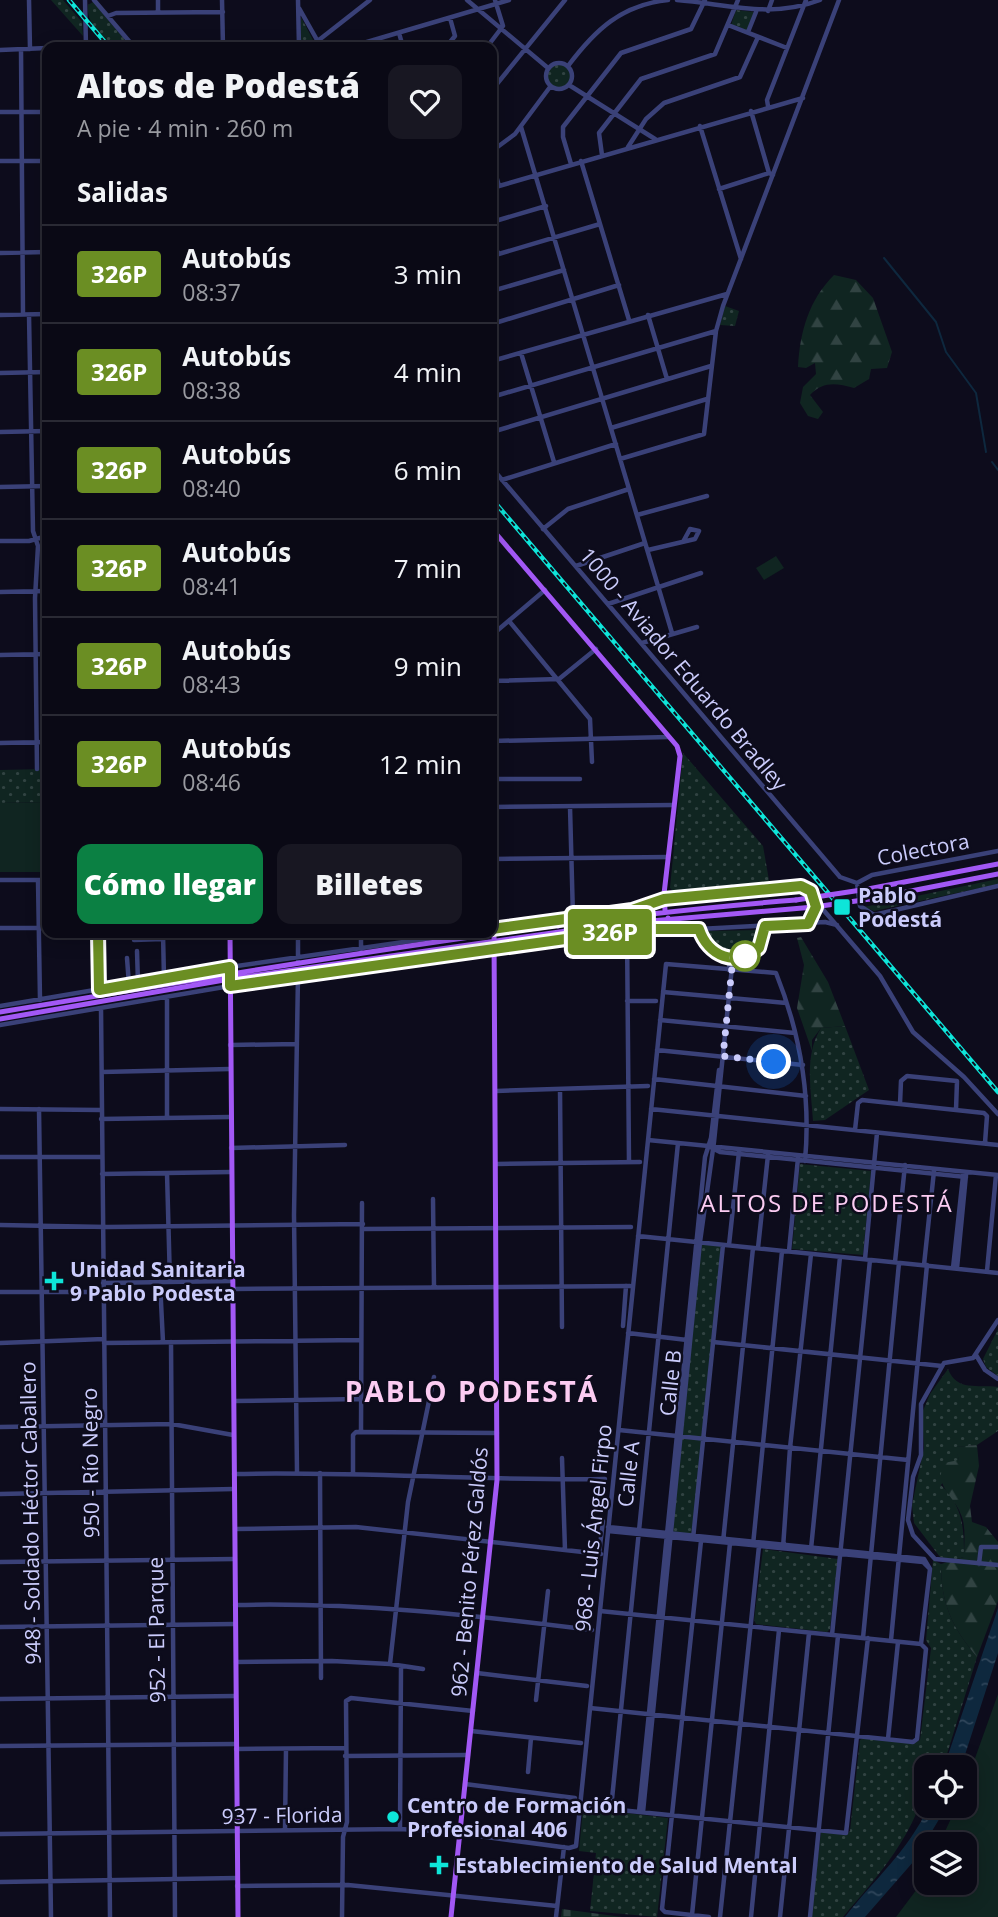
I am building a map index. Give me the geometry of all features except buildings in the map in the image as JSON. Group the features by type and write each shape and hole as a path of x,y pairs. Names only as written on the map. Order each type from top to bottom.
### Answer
{"main road":[{"path":"497,536 677,746 680,756 668,857 665,910"},
{"path":"497,936 665,910 796,900 998,864"},
{"path":"497,937 668,918 793,909 870,899 998,874"},
{"path":"668,918 668,930"},
{"path":"547,921 558,926"},
{"path":"596,934 616,924"},
{"path":"230,938 238,1917"},
{"path":"0,1019 130,997 298,960 334,958 424,939 459,938"},
{"path":"0,1012 99,993 487,938"},
{"name":"962 - Benito Pérez Galdós","path":"451,1917 498,1480 494,938"},
{"path":"323,954 334,958"},
{"path":"130,997 142,1002"}],"street":[{"path":"29,0 30,49"},
{"path":"85,0 86,42"},
{"path":"94,0 130,42"},
{"path":"158,0 158,12"},
{"path":"222,0 223,42"},
{"path":"298,0 299,42"},
{"path":"321,42 370,0"},
{"path":"467,0 548,68"},
{"path":"368,42 509,0"},
{"path":"497,84 565,0"},
{"path":"568,66 606,22 640,5 668,0"},
{"path":"677,0 704,1 756,12 803,6 820,0"},
{"path":"602,155 598,136 641,79 715,54 738,0"},
{"path":"768,12 772,0"},
{"path":"768,106 767,100 806,0"},
{"path":"620,459 703,435 716,331 727,294 839,0"},
{"path":"571,164 563,130 586,96 623,52 691,29 704,1"},
{"path":"491,42 502,30 503,23 496,2"},
{"path":"299,7 318,42"},
{"path":"108,16 158,12 223,12"},
{"path":"748,33 756,12"},
{"path":"450,18 455,36 450,42"},
{"path":"729,25 787,48"},
{"path":"399,33 402,42"},
{"path":"628,148 639,129 664,103 740,77 758,37"},
{"path":"0,50 42,48"},
{"path":"21,50 22,253 30,372 32,486 36,538 37,769"},
{"path":"548,68 559,63 568,66"},
{"path":"548,68 546,80 551,87 563,89 569,85 572,77 568,66"},
{"path":"569,85 655,139"},
{"path":"497,147 521,127 551,87"},
{"path":"497,179 499,186 803,98"},
{"path":"751,111 771,174"},
{"path":"0,112 42,112"},
{"path":"700,126 741,259"},
{"path":"521,127 672,633"},
{"path":"0,161 42,161"},
{"path":"581,161 629,320"},
{"path":"719,189 771,174"},
{"path":"497,220 545,206"},
{"path":"497,254 600,224"},
{"path":"0,253 42,252"},
{"path":"497,290 565,270"},
{"path":"497,323 619,285"},
{"path":"497,360 727,294"},
{"path":"0,315 42,314"},
{"path":"648,315 667,379"},
{"path":"497,395 716,331"},
{"path":"521,353 554,463"},
{"path":"497,430 711,366"},
{"path":"0,373 42,372"},
{"path":"611,428 708,399"},
{"path":"0,432 42,431"},
{"path":"502,480 616,444"},
{"name":"1000 - Aviador Eduardo Bradley","path":"497,474 834,870 843,879 857,883"},
{"path":"0,486 42,486"},
{"path":"543,529 568,509 629,489"},
{"path":"637,515 707,496"},
{"path":"0,541 42,537"},
{"path":"648,550 684,540"},
{"path":"576,566 645,542"},
{"path":"608,604 701,572"},
{"path":"497,631 545,590"},
{"path":"0,592 42,591"},
{"path":"509,621 590,719 592,762"},
{"path":"642,643 697,627"},
{"path":"497,681 559,679 596,649"},
{"path":"0,655 42,654"},
{"path":"497,741 669,737"},
{"path":"0,743 42,742"},
{"path":"497,779 580,779"},
{"path":"497,807 674,805"},
{"path":"570,807 573,917"},
{"name":"Colectora","path":"857,883 872,875 998,851"},
{"path":"497,859 668,857"},
{"path":"0,880 42,880"},
{"path":"38,880 40,1000"},
{"path":"857,883 859,904 864,911 874,915 998,886"},
{"path":"497,936 547,921 638,909 664,899 801,886 811,891 813,898 815,913 808,924"},
{"path":"813,898 880,976 913,1031 964,1077 998,1114"},
{"path":"497,937 825,922 836,925"},
{"path":"699,929 709,950 732,957 745,956 759,948 765,926"},
{"path":"0,928 39,928"},
{"path":"627,930 629,1162"},
{"path":"98,938 99,993"},
{"path":"134,938 163,939 164,979"},
{"path":"298,938 298,960 323,954 362,951 361,938"},
{"path":"0,1006 99,993 164,979 298,976 489,938"},
{"path":"137,951 138,983"},
{"name":"Calle B","path":"679,1437 687,1340 719,1086 732,957"},
{"path":"127,958 129,985"},
{"name":"968 - Luis Ángel Firpo","path":"556,1917 564,1847 571,1848 577,1843 666,964 730,969"},
{"path":"730,969 776,973 803,1065 807,1125 805,1158"},
{"path":"0,1025 167,997 230,976"},
{"path":"297,1472 294,1224 298,976"},
{"path":"663,992 786,1003"},
{"path":"167,997 167,1118"},
{"path":"627,1001 656,1000"},
{"name":"950 - Río Negro","path":"101,1008 110,1917"},
{"path":"660,1020 795,1033"},
{"path":"230,1045 297,1044"},
{"path":"657,1050 803,1065"},
{"path":"102,1072 230,1069"},
{"path":"900,1104 901,1081 907,1076 955,1081 959,1085 956,1110"},
{"path":"654,1079 806,1096"},
{"path":"496,1091 648,1086"},
{"path":"560,1089 562,1327"},
{"path":"855,1130 859,1101 900,1104 987,1116 985,1143"},
{"path":"0,1109 101,1110"},
{"name":"948 - Soldado Héctor Caballero","path":"39,1109 51,1917"},
{"path":"651,1109 998,1144"},
{"path":"101,1119 230,1117"},
{"path":"810,1917 829,1733 841,1553 861,1357 877,1133"},
{"path":"648,1140 769,1150 874,1168 997,1175 987,1272"},
{"name":"Calle A","path":"611,1809 678,1143"},
{"path":"230,1149 345,1145"},
{"path":"711,1146 738,1154 798,1157"},
{"path":"694,1538 713,1342 739,1147"},
{"path":"723,1541 742,1345 769,1150"},
{"path":"0,1157 101,1157"},
{"path":"789,1251 798,1157"},
{"path":"805,1158 875,1161 904,1168"},
{"path":"496,1164 640,1162"},
{"path":"581,1806 846,1833 858,1736 878,1457 889,1360 904,1168"},
{"path":"888,1739 908,1460 934,1171"},
{"path":"102,1174 231,1172"},
{"path":"167,1173 170,1282"},
{"path":"955,1268 965,1174"},
{"path":"433,1199 434,1286"},
{"path":"360,1432 362,1203"},
{"path":"0,1225 294,1224 433,1229 631,1227"},
{"path":"638,1236 998,1273"},
{"name":"Calle B","path":"641,1812 698,1242"},
{"path":"720,1917 751,1627 762,1445 782,1251"},
{"path":"783,1547 790,1448 811,1254"},
{"path":"811,1549 840,1257"},
{"path":"103,1283 232,1281"},
{"path":"160,1282 163,1342"},
{"path":"233,1289 628,1286 623,1326"},
{"path":"0,1292 103,1292"},
{"path":"998,1320 976,1355 969,1360 950,1360 942,1366 919,1412 921,1455 913,1477 909,1525 919,1544 935,1559 998,1565"},
{"path":"628,1334 687,1340"},
{"path":"0,1343 360,1340"},
{"name":"952 - El Parque","path":"171,1342 175,1917"},
{"path":"713,1342 942,1366"},
{"path":"976,1355 985,1370 998,1379"},
{"path":"390,1664 404,1533 434,1377"},
{"path":"234,1401 360,1399"},
{"path":"0,1427 172,1424 233,1435"},
{"path":"618,1430 908,1460"},
{"path":"353,1473 353,1435 360,1432 497,1433"},
{"path":"562,1458 565,1550"},
{"path":"234,1474 297,1472 498,1480 605,1479"},
{"path":"320,1473 321,1678"},
{"path":"0,1494 234,1489"},
{"path":"235,1529 321,1527 491,1541 600,1554 603,1521"},
{"path":"608,1529 926,1560 930,1569 921,1644"},
{"path":"694,1538 701,1541 755,1544"},
{"path":"701,1541 664,1912 709,1917"},
{"path":"692,1915 730,1543"},
{"path":"979,1564 981,1547 998,1547"},
{"path":"0,1563 235,1559"},
{"path":"536,1700 548,1591"},
{"path":"235,1605 322,1603 396,1608 592,1630"},
{"path":"590,1708 913,1742 917,1739 926,1649 921,1644 600,1611"},
{"path":"0,1628 235,1624"},
{"path":"751,1917 779,1630"},
{"path":"780,1917 809,1633"},
{"path":"236,1662 321,1661 390,1664 424,1669"},
{"path":"400,1829 401,1667"},
{"path":"477,1673 587,1686"},
{"path":"0,1699 236,1696"},
{"path":"342,1917 346,1702 351,1698 473,1711"},
{"path":"471,1731 582,1743"},
{"path":"528,1772 531,1738"},
{"path":"0,1746 174,1744 285,1749 345,1748"},
{"path":"285,1749 285,1830"},
{"path":"345,1756 468,1755"},
{"path":"465,1784 575,1797"},
{"name":"937 - Florida","path":"0,1834 400,1829 564,1847"},
{"path":"0,1882 237,1878"},
{"path":"237,1886 343,1885 557,1906"}],"green space":[{"path":"51,0 63,0 82,22 83,36"},
{"path":"93,2 127,42 107,42 92,23 88,5"},
{"path":"736,10 754,12 747,31 731,25"},
{"path":"301,17 314,42 301,42"},
{"path":"559,64 567,68 571,76 567,84 559,88 551,84 547,76 551,68"},
{"path":"834,275 856,280 873,298 892,352 887,368 871,369 869,379 854,388 830,384 815,390 810,395 823,412 818,419 808,416 800,403 803,387 816,374 815,363 806,368 798,367 799,354 807,317 818,295"},
{"path":"725,306 739,311 735,326 720,325"},
{"path":"776,556 784,568 764,580 756,568"},
{"path":"683,753 763,846 770,886 677,895 670,888"},
{"path":"42,769 42,802 0,803 0,770"},
{"path":"42,802 42,872 0,872 0,803"},
{"path":"998,879 998,884 874,911 864,907"},
{"path":"761,930 760,941 753,947 729,954 714,948 703,934 704,931"},
{"path":"801,937 828,982 845,1026 821,1028 812,1040 812,1051 797,1008 804,965 797,938"},
{"path":"845,1026 869,1090 825,1120 813,1121 810,1073 812,1049 821,1028"},
{"path":"800,1164 871,1171 863,1255 792,1249"},
{"path":"700,1242 723,1245 694,1536 671,1534"},
{"path":"998,1329 998,1376 986,1367 983,1359"},
{"path":"948,1369 962,1384 998,1387 998,1431 977,1445 956,1447 959,1460 941,1485 954,1501 963,1527 964,1557 953,1560 940,1557 914,1523 912,1505 924,1448 922,1413 930,1394"},
{"path":"977,1445 979,1466 970,1506 972,1522 986,1527 998,1542 998,1601 977,1657 955,1625 943,1591 941,1564 964,1557 964,1526 959,1509 943,1485 941,1471 944,1463 959,1460 955,1447"},
{"path":"763,1549 838,1559 830,1629 827,1632 756,1624 754,1620"},
{"path":"933,1560 941,1564 943,1591 950,1614 977,1657 947,1755 914,1755 914,1818 897,1848 843,1917 811,1917 821,1832 846,1835 850,1831 860,1740 863,1738 915,1743 920,1740 931,1648 926,1640"},
{"path":"998,1694 998,1917 896,1917 914,1893 977,1895 977,1832 945,1832 951,1818 977,1818 976,1755"},
{"path":"583,1808 668,1818 657,1917 590,1911 596,1853 579,1851"},
{"path":"562,1909 622,1917 561,1917"}],"water":[{"path":"998,1608 998,1653 965,1755 948,1755"},
{"path":"923,1818 940,1818 931,1832 915,1832"},
{"path":"914,1833 914,1861 865,1917 845,1917 901,1851"}],"waterway":[{"path":"884,258 936,322 946,352 976,393 986,452"},
{"path":"992,462 998,470"}],"railway":[{"path":"69,0 105,42"},
{"path":"497,505 998,1092"}],"bus line":[{"name":"326P","path":"98,938 99,990 230,967 230,986 637,929 699,929 705,945 713,952 739,958 750,955 759,948 764,940 765,926 808,924 816,907 811,891 801,886 664,899 632,910 497,928"}],"place":[{"name":"Pablo Podestá","path":"842,907"},
{"name":"Unidad Sanitaria 9 Pablo Podesta","path":"54,1281"},
{"name":"Centro de Formación Profesional 406","path":"393,1817"},
{"name":"Establecimiento de Salud Mental","path":"439,1865"}],"district":[{"name":"ALTOS DE PODESTÁ","path":"827,1202"},
{"name":"PABLO PODESTÁ","path":"472,1391"}],"route":[{"path":"745,956 733,957 723,1056 774,1062"}]}
